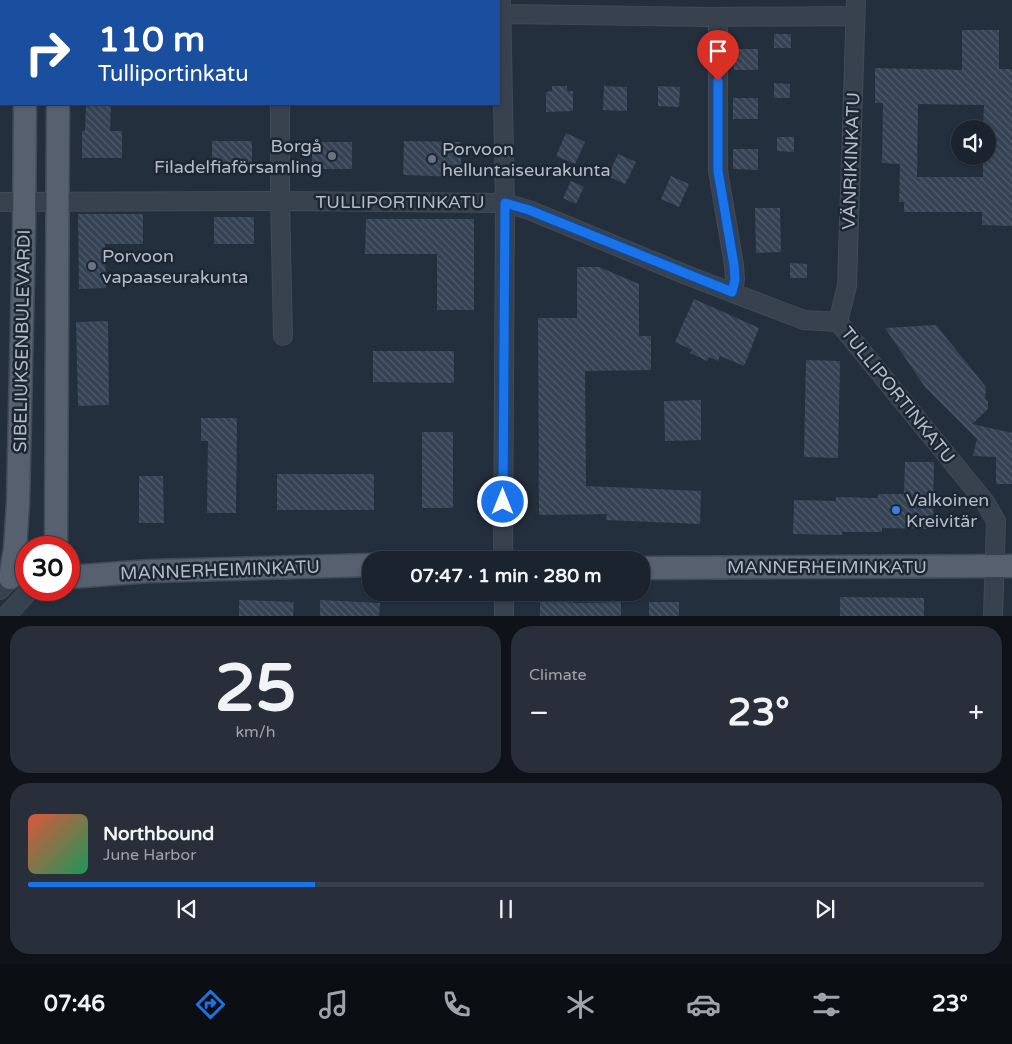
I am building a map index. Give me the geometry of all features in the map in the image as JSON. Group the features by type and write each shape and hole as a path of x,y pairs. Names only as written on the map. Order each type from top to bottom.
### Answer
{"main road":[{"name":"SIBELIUKSENBULEVARDI","path":"9,581 15,549 18,503 25,105"},
{"name":"SIBELIUKSENBULEVARDI","path":"56,536 58,105"},
{"name":"MANNERHEIMINKATU","path":"80,576 152,571 362,565"},
{"name":"MANNERHEIMINKATU","path":"650,568 1003,567"}],"street":[{"path":"503,551 505,203 501,7 718,17 856,8"},
{"name":"VÄNRIKINKATU","path":"838,322 847,286 856,8"},
{"path":"718,17 718,171 734,265 735,280 732,292"},
{"path":"280,105 283,336"},
{"name":"TULLIPORTINKATU","path":"0,202 280,201 505,203 529,210 804,320 838,322 985,502 996,521 1003,567 993,616"},
{"path":"5,616 19,601"},
{"path":"504,601 504,616"}],"building":[{"path":"962,30 999,30 999,69 1012,69 1012,226 982,225 982,212 904,212 904,202 899,202 900,164 882,163 883,103 875,103 875,68 962,70"},
{"path":"774,34 791,34 791,48 774,48"},
{"path":"734,49 758,49 758,70 734,70"},
{"path":"774,83 790,84 790,98 774,98"},
{"path":"552,86 567,86 567,91 573,91 573,111 546,112 546,92 552,91"},
{"path":"604,86 627,87 627,111 603,110"},
{"path":"658,86 680,87 679,107 658,106"},
{"path":"733,98 758,98 758,119 733,119"},
{"path":"86,105 111,105 110,131 122,131 122,158 82,158 82,131 85,131"},
{"path":"566,133 585,142 575,164 556,156"},
{"path":"777,137 794,137 794,152 777,151"},
{"path":"212,141 252,141 252,167 212,167"},
{"name":"Porvoon helluntaiseurakunta","path":"404,141 461,142 461,177 403,175"},
{"name":"Borgå Filadelfiaförsamling","path":"312,142 352,142 352,169 312,169"},
{"path":"733,149 758,149 758,170 733,169"},
{"path":"618,154 636,162 625,184 608,176"},
{"path":"671,176 689,184 679,207 661,199"},
{"path":"571,181 584,187 576,204 563,198"},
{"path":"755,208 780,208 781,252 756,253"},
{"path":"78,214 143,214 143,244 105,244 106,288 79,289"},
{"path":"214,217 254,217 254,244 214,244"},
{"path":"366,219 474,219 474,310 437,310 437,254 365,254"},
{"path":"790,263 807,264 807,278 790,278"},
{"path":"577,267 599,267 639,284 639,336 651,336 651,370 585,371 586,486 701,491 700,524 606,520 607,514 539,515 538,318 577,318"},
{"path":"694,299 759,328 744,366 720,356 718,361 709,357 707,361 690,353 692,350 675,342"},
{"path":"108,321 109,405 78,406 76,322"},
{"path":"936,325 986,387 985,399 988,402 988,409 972,424 1012,433 1012,484 996,484 996,457 973,456 977,439 925,387 885,328"},
{"path":"373,351 454,351 454,383 373,382"},
{"path":"806,360 840,361 838,458 804,457"},
{"path":"701,400 701,440 665,441 664,401"},
{"path":"201,418 237,418 236,513 207,513 208,441 201,441"},
{"path":"422,432 453,432 453,508 422,508"},
{"path":"905,462 934,462 933,529 882,528 882,532 842,532 842,535 793,534 794,500 836,501 836,497 878,498 878,494 904,494"},
{"path":"277,474 374,474 374,510 277,510"},
{"path":"139,476 163,476 164,523 139,523"},
{"path":"840,597 924,598 924,616 840,616"},
{"path":"239,600 294,602 293,616 239,616"},
{"path":"320,600 380,603 379,616 320,616"},
{"path":"540,601 573,601 573,603 621,602 621,616 540,616"},
{"path":"649,602 679,602 679,616 649,616"}],"place":[{"name":"Borgå Filadelfiaförsamling","path":"332,156"},
{"name":"Porvoon helluntaiseurakunta","path":"432,159"},
{"name":"Porvoon vapaaseurakunta","path":"92,266"},
{"name":"Valkoinen Kreivitär","path":"896,510"}],"route":[{"path":"503,502 505,203 529,210 732,292 735,280 734,265 718,171 718,81"}]}
